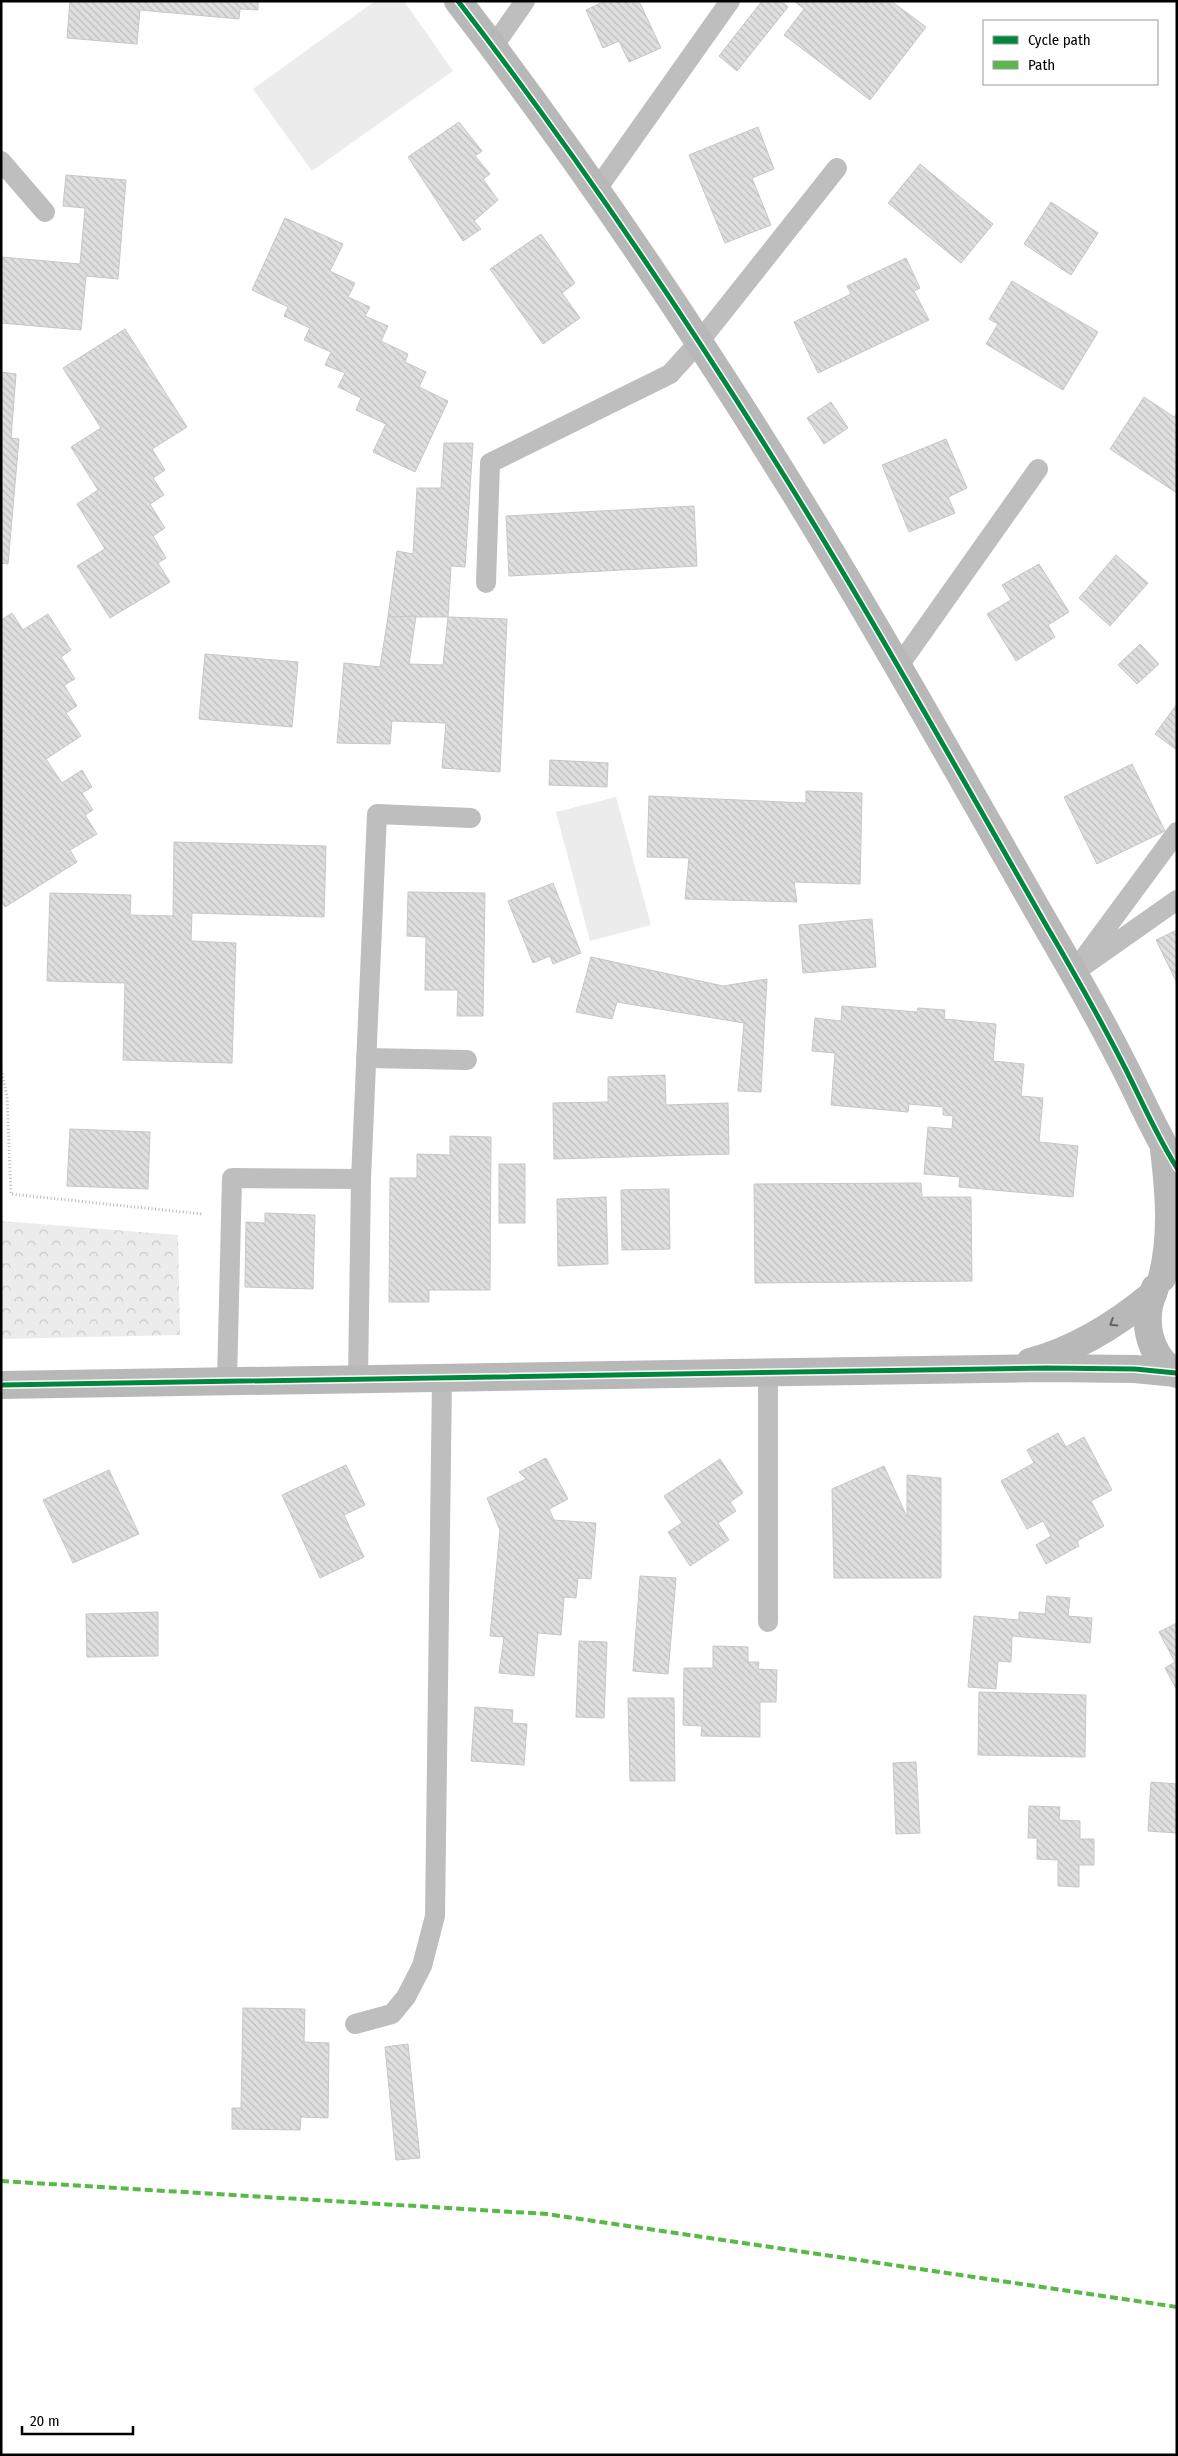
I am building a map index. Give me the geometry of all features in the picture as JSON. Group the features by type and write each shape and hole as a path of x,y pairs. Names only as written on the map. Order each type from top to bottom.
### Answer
{"street":[{"path":"458,1 597,189 700,342 794,492 898,667 1122,1061 1170,1158 1167,1259 1164,1279 1147,1314 1150,1340 1162,1362 1176,1373"},
{"path":"998,1369 1034,1360 1074,1345 1114,1323 1164,1279"},
{"path":"1,1385 1092,1368 1176,1373"}],"lane":[{"path":"493,47 525,1"},
{"path":"597,189 730,1"},
{"path":"1,161 45,212"},
{"path":"486,583 490,463 670,374 700,342 837,168"},
{"path":"898,667 1038,468"},
{"path":"358,1379 361,1179 377,814 471,818"},
{"path":"1073,973 1177,832"},
{"path":"1073,973 1177,900"},
{"path":"366,1058 467,1060"},
{"path":"227,1381 232,1178 361,1179"},
{"path":"768,1372 768,1622"},
{"path":"355,2024 392,2014 406,1997 422,1966 435,1916 442,1378"}],"path":[{"path":"1,1070 7,1096 11,1194 231,1217"}],"green space":[{"path":"375,1 404,1 453,71 312,171 253,89"},
{"path":"616,797 651,925 590,941 556,812"},
{"path":"1,1221 178,1235 180,1335 1,1339"}],"building":[{"path":"70,1 258,1 258,10 240,9 239,19 140,10 137,44 67,38"},
{"path":"605,1 639,1 661,48 629,62 619,41 603,48 586,10"},
{"path":"762,1 781,1 788,7 737,71 719,56"},
{"path":"794,1 891,1 926,27 870,100 784,35 804,9"},
{"path":"459,122 482,151 475,156 490,174 483,179 498,200 474,221 481,229 463,241 408,157"},
{"path":"758,127 774,169 752,178 771,225 725,243 689,155"},
{"path":"920,164 993,224 961,263 888,203"},
{"path":"66,175 126,180 118,279 86,276 81,330 1,323 1,257 80,264 85,208 63,206"},
{"path":"1051,202 1098,233 1071,275 1024,244"},
{"path":"285,218 343,244 330,271 355,283 348,297 370,307 365,316 388,326 381,341 408,354 405,362 426,372 419,387 448,401 415,472 373,452 386,424 356,410 361,398 338,387 345,373 325,365 331,352 304,340 310,328 284,316 288,307 252,290"},
{"path":"541,234 575,283 562,293 580,318 543,344 490,269"},
{"path":"906,258 920,288 914,291 929,320 818,373 794,322 851,294 847,286"},
{"path":"1012,281 1098,332 1063,390 986,344 998,324 989,319"},
{"path":"125,329 187,427 152,449 165,470 153,478 164,495 150,504 165,528 153,536 166,558 158,563 170,582 110,618 77,566 105,549 77,504 98,490 71,447 101,428 63,368"},
{"path":"1,372 16,374 11,438 19,439 8,564 1,563"},
{"path":"1144,397 1174,417 1177,413 1177,493 1110,449"},
{"path":"831,402 848,428 824,444 807,418"},
{"path":"946,439 967,488 948,497 955,513 909,532 882,465"},
{"path":"444,443 473,443 465,567 451,566 448,617 388,617 397,551 413,554 417,488 441,488"},
{"path":"694,506 697,566 509,576 506,516"},
{"path":"1116,555 1148,583 1110,626 1079,598"},
{"path":"1039,564 1069,612 1048,625 1055,637 1016,661 987,614 1011,600 1002,585"},
{"path":"12,613 23,630 48,614 71,650 61,657 75,679 64,685 77,706 66,713 81,736 46,759 62,783 82,770 92,787 82,793 93,810 85,815 97,834 70,850 77,862 5,907 1,901 1,620"},
{"path":"416,616 409,664 443,665 448,617 507,619 500,772 442,768 446,723 392,721 390,744 337,743 344,663 380,667 388,617"},
{"path":"1140,644 1159,664 1137,684 1118,665"},
{"path":"205,654 298,662 292,727 199,719"},
{"path":"1177,704 1177,750 1155,734"},
{"path":"550,760 608,763 607,787 549,785"},
{"path":"1132,764 1165,831 1097,864 1064,797"},
{"path":"806,791 862,793 860,884 794,882 797,902 685,899 689,858 647,857 649,796 806,803"},
{"path":"174,842 326,846 324,917 192,913 191,941 236,943 232,1063 123,1060 125,983 47,981 50,893 131,895 130,915 173,916"},
{"path":"553,883 581,953 553,964 550,956 533,963 508,901"},
{"path":"408,892 485,893 483,1016 457,1016 458,990 425,990 426,937 407,936"},
{"path":"872,919 876,967 803,973 799,925"},
{"path":"1177,930 1177,983 1156,940"},
{"path":"591,957 723,986 767,979 761,1092 738,1091 744,1023 617,1002 612,1019 576,1012"},
{"path":"842,1006 917,1012 918,1008 945,1010 944,1019 996,1024 993,1061 1024,1064 1021,1096 1043,1098 1039,1142 1078,1146 1073,1197 959,1187 960,1177 924,1174 928,1127 952,1129 953,1116 943,1115 943,1107 909,1104 908,1112 831,1105 835,1053 812,1051 815,1018 841,1021"},
{"path":"665,1075 666,1105 728,1103 729,1154 554,1159 553,1103 608,1102 608,1077"},
{"path":"70,1129 150,1132 148,1189 67,1186"},
{"path":"450,1136 491,1137 490,1290 429,1290 429,1302 389,1302 390,1178 417,1178 417,1154 450,1155"},
{"path":"499,1164 525,1164 525,1223 499,1223"},
{"path":"921,1183 922,1197 971,1197 972,1281 755,1283 754,1184"},
{"path":"669,1189 670,1249 622,1250 621,1190"},
{"path":"606,1197 608,1264 558,1266 557,1199"},
{"path":"265,1213 315,1215 313,1289 245,1287 246,1222 265,1223"},
{"path":"1058,1433 1066,1447 1084,1437 1112,1490 1091,1501 1104,1526 1077,1541 1079,1546 1046,1564 1036,1545 1051,1536 1043,1521 1027,1529 1001,1481 1034,1463 1027,1450"},
{"path":"546,1458 568,1499 549,1509 554,1520 596,1523 591,1579 578,1578 576,1598 564,1597 561,1635 538,1633 534,1676 499,1673 504,1637 490,1636 500,1530 487,1498 526,1479 519,1472"},
{"path":"720,1459 743,1493 730,1502 736,1511 718,1523 729,1540 690,1566 668,1532 682,1523 664,1496"},
{"path":"346,1465 365,1505 344,1515 364,1557 320,1578 282,1495"},
{"path":"884,1466 907,1517 907,1475 941,1478 941,1578 834,1578 832,1489"},
{"path":"109,1470 139,1534 73,1563 43,1500"},
{"path":"640,1576 676,1578 668,1674 633,1671"},
{"path":"1047,1596 1070,1598 1068,1616 1092,1618 1090,1643 1012,1636 1011,1662 998,1661 996,1689 968,1687 974,1616 1019,1620 1019,1612 1045,1614"},
{"path":"158,1612 158,1656 87,1657 86,1614"},
{"path":"1177,1623 1177,1690 1165,1668 1175,1662 1159,1632"},
{"path":"579,1641 607,1642 604,1718 576,1717"},
{"path":"713,1646 748,1647 748,1662 759,1662 758,1669 777,1670 776,1702 760,1702 760,1737 701,1736 702,1726 683,1725 684,1668 713,1668"},
{"path":"979,1692 1086,1695 1085,1757 978,1755"},
{"path":"628,1698 674,1698 675,1781 630,1781"},
{"path":"475,1707 513,1710 512,1723 527,1724 524,1765 471,1761"},
{"path":"916,1762 920,1833 896,1834 893,1763"},
{"path":"1151,1782 1177,1784 1177,1833 1148,1831"},
{"path":"1029,1806 1060,1807 1059,1820 1080,1821 1080,1839 1094,1839 1094,1865 1079,1865 1079,1887 1058,1886 1058,1860 1037,1859 1037,1838 1028,1838"},
{"path":"243,2008 305,2009 304,2042 329,2043 328,2118 301,2117 300,2130 232,2129 232,2108 241,2108"},
{"path":"408,2044 420,2158 396,2160 385,2047"}],"marked path":[{"path":"1,2181 547,2214 1177,2307"}],"cycle path":[{"path":"458,1 547,120 632,241 714,365 793,490 890,652 1076,977 1114,1046 1162,1143 1177,1168"},
{"path":"1,1385 1046,1368 1135,1369 1176,1373"}]}
